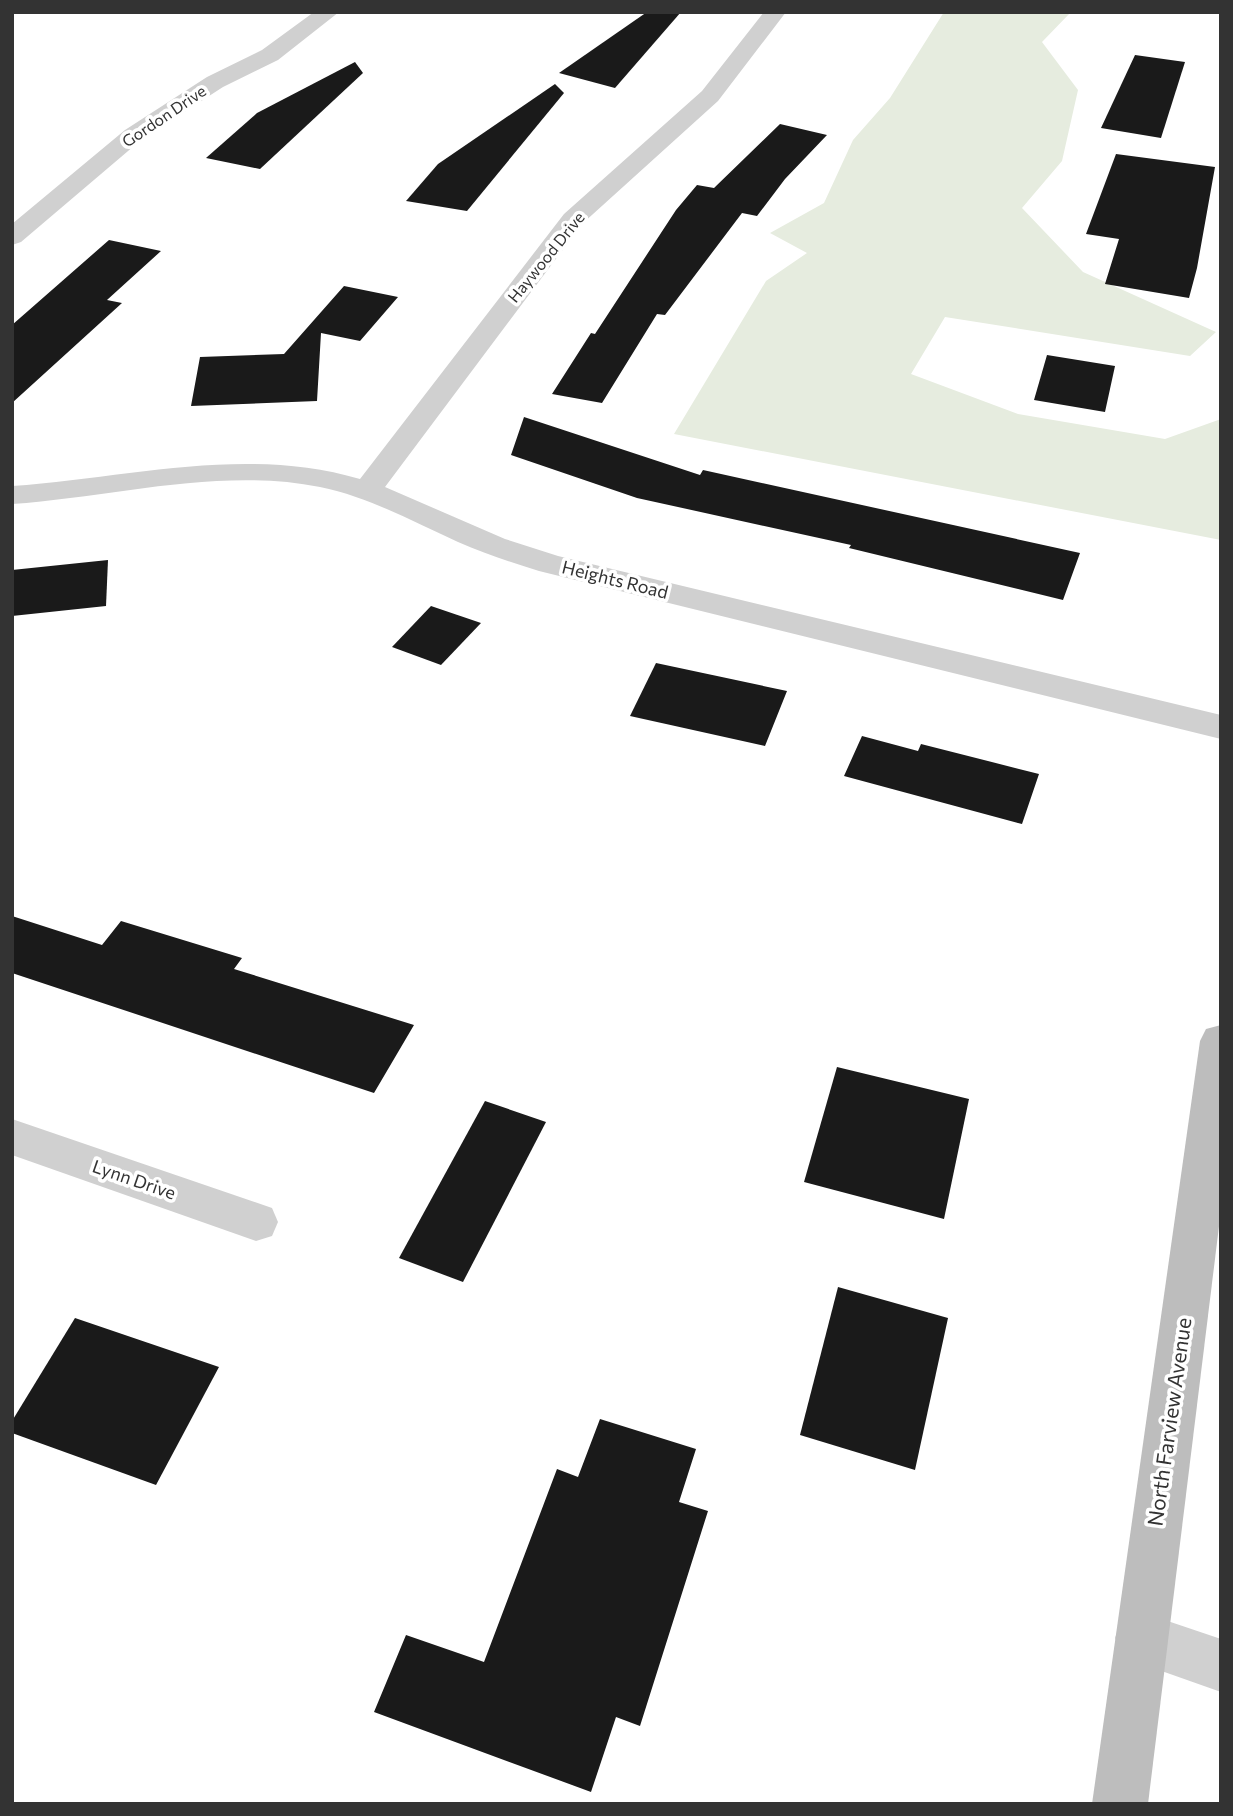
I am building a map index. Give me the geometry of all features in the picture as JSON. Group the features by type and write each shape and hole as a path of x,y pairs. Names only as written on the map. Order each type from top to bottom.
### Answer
{"street":[{"name":"Gordon Drive","path":"12,237 134,135 215,82 270,55 328,12"},
{"name":"Haywood Drive","path":"366,491 573,219 710,96 775,12"},
{"name":"Heights Road","path":"12,495 51,494 151,477 221,470 295,474 366,491 496,547 550,564 1221,727"},
{"name":"North Farview Avenue","path":"1120,1804 1221,1041"},
{"name":"Lynn Drive","path":"12,1137 256,1223"},
{"path":"1141,1638 1221,1666"}],"shaded area":[{"path":"944,12 1071,12 1042,42 1078,90 1062,161 1022,208 1083,272 1216,332 1190,356 945,317 911,374 1018,414 1165,439 1221,419 1221,540 674,434 766,281 807,253 770,233 824,203 853,140 890,98"}],"building":[{"path":"647,12 681,12 615,88 559,73"},
{"path":"1135,55 1185,62 1161,138 1101,128"},
{"path":"355,62 363,73 260,169 206,158 257,113"},
{"path":"555,84 564,93 467,211 406,201 438,164"},
{"path":"780,124 827,135 785,179 757,216 742,213 665,315 657,314 602,403 552,394 591,333 595,334 676,210 697,185 714,188"},
{"path":"1116,154 1215,167 1189,298 1105,284 1119,239 1086,234"},
{"path":"109,240 161,251 107,300 122,303 12,403 12,325"},
{"path":"344,286 398,297 360,341 321,333 317,401 191,406 200,357 284,354"},
{"path":"1047,355 1115,366 1105,412 1034,400"},
{"path":"524,417 700,475 703,470 1080,553 1063,600 849,548 851,545 637,498 511,455"},
{"path":"108,560 106,606 12,616 12,570"},
{"path":"431,606 481,623 441,665 392,647"},
{"path":"656,663 787,691 765,746 630,716"},
{"path":"862,736 918,751 921,744 1039,774 1022,824 844,776"},
{"path":"12,916 102,945 121,921 242,958 234,969 414,1025 374,1093 12,973"},
{"path":"837,1067 969,1099 944,1219 804,1182"},
{"path":"485,1101 546,1122 463,1282 399,1258"},
{"path":"838,1287 948,1318 915,1470 800,1435"},
{"path":"75,1318 219,1367 156,1485 12,1433 12,1421"},
{"path":"600,1419 696,1449 679,1502 708,1511 640,1726 616,1717 591,1792 374,1712 406,1635 484,1662 557,1469 578,1477"}]}
